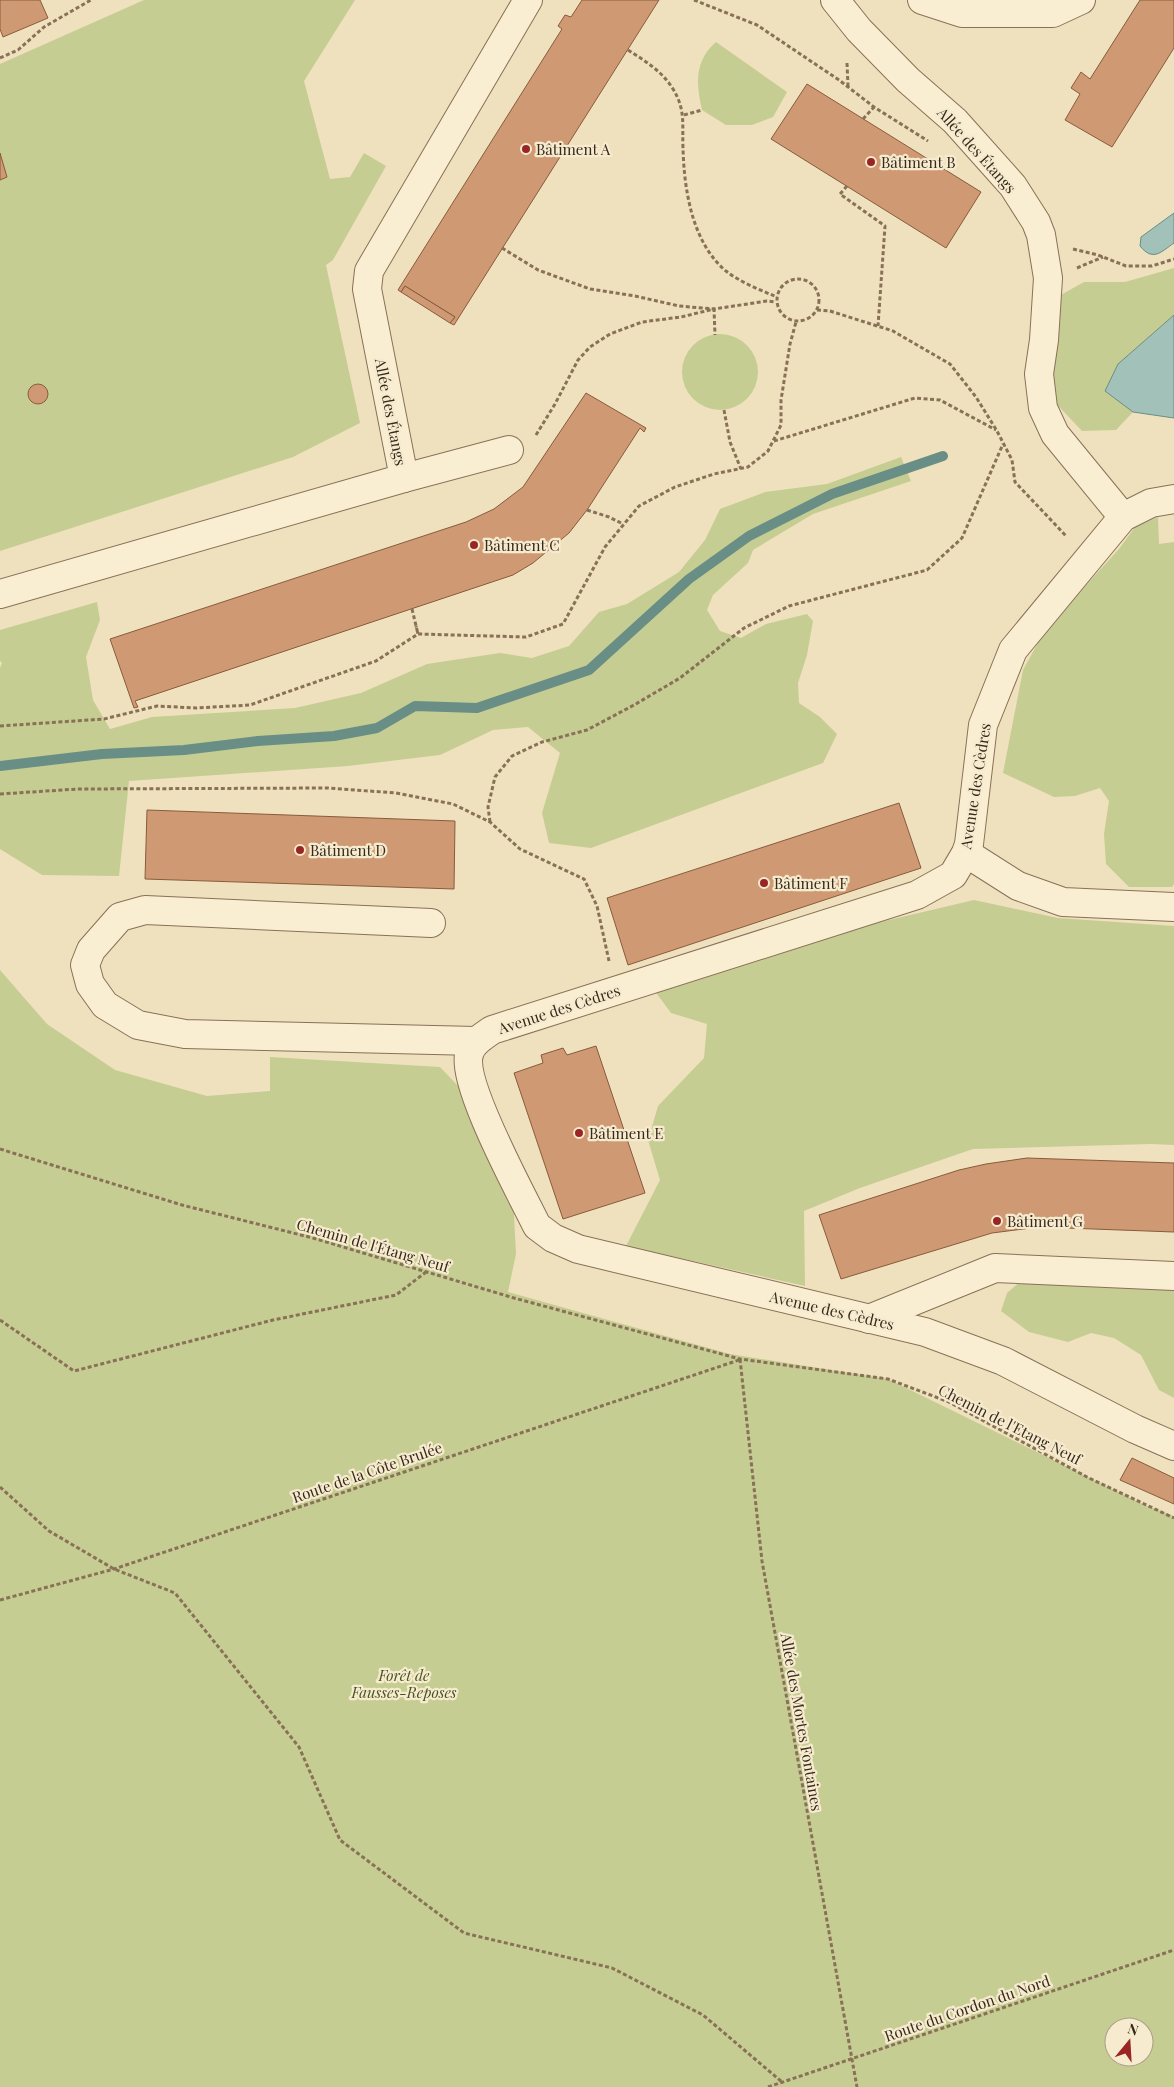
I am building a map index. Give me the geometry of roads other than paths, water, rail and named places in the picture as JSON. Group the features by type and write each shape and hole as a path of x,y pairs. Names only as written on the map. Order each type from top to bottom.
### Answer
{"lane":[{"name":"Allée des Étangs","path":"0,594 404,478 368,289 369,271 528,0"},
{"name":"Allée des Étangs","path":"834,0 859,30 908,80 955,121 1013,186 1036,222 1041,235 1048,278 1044,340 1039,374 1043,408 1055,434 1122,517"},
{"path":"922,0 962,13 1053,13 1081,0"},
{"path":"404,478 510,450"},
{"name":"Avenue des Cèdres","path":"1174,498 1151,503 1122,517 1012,650 984,725 968,844 966,853 953,875 917,895 492,1030 476,1041 469,1052 468,1066 479,1105 537,1226 553,1238 578,1249 925,1332 1003,1361 1135,1429 1174,1446"},
{"path":"966,853 1018,886 1063,902 1174,906"},
{"path":"431,924 145,910 120,917 91,950 85,965 90,984 105,1006 138,1025 185,1034 476,1041"},
{"path":"868,1319 995,1268 1174,1276"}],"water":[{"path":"1174,213 1174,243 1157,254 1149,254 1140,246 1141,237"},
{"path":"1174,315 1174,418 1133,412 1105,391 1118,364"}],"waterway":[{"path":"0,766 102,754 184,750 258,741 334,736 377,728 415,706 477,708 589,670 689,579 749,536 832,494 943,456"}],"place":[{"name":"Bâtiment A","path":"526,149"},
{"name":"Bâtiment B","path":"871,162"},
{"name":"Bâtiment C","path":"474,545"},
{"name":"Bâtiment D","path":"300,850"},
{"name":"Bâtiment F","path":"764,883"},
{"name":"Bâtiment E","path":"579,1133"},
{"name":"Bâtiment G","path":"997,1221"}],"park label":[{"name":"Forêt de Fausses-Reposes","path":"404,1684"}]}
